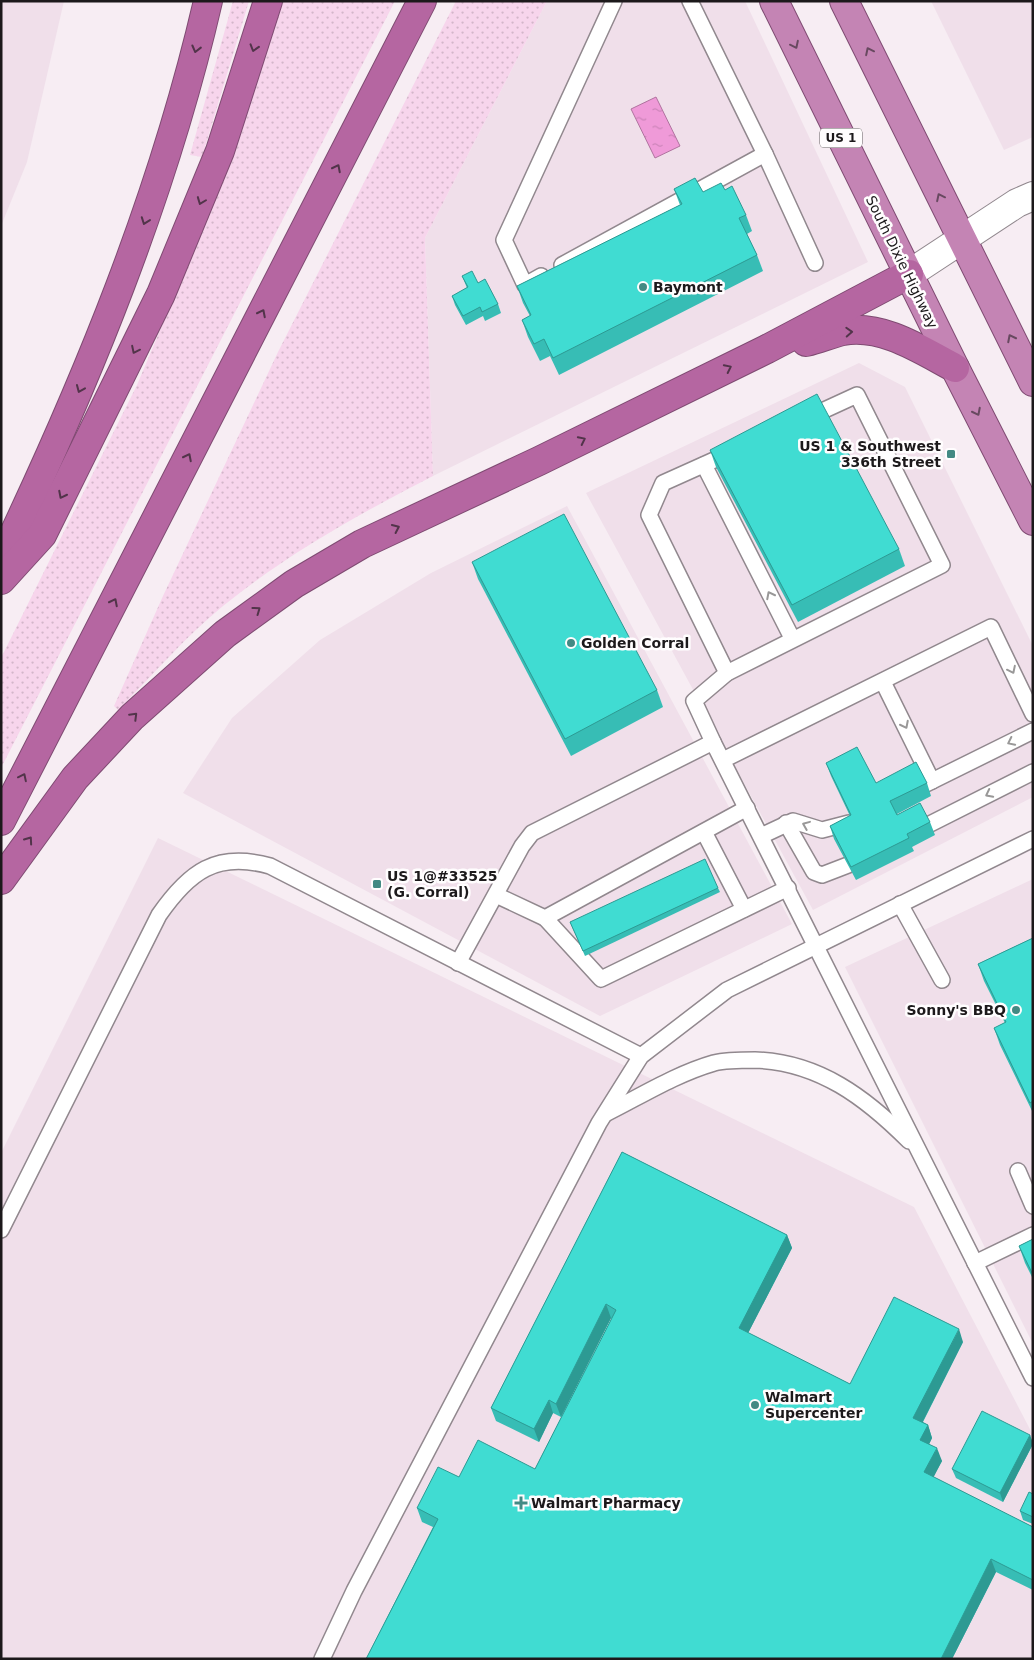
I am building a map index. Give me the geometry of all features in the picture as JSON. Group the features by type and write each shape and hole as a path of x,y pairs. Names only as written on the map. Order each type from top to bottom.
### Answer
{"highway":[{"path":"1,562 91,361 148,211 182,108 208,1"},
{"path":"1,580 42,535 162,294 220,152 268,1"},
{"path":"1,821 422,1"},
{"name":"South Dixie Highway","path":"774,1 955,368 1033,521"},
{"path":"844,1 1033,382"},
{"path":"1,880 51,810 103,747 161,689 225,634 259,608 329,562 362,544 530,465 767,349 909,274"},
{"path":"767,349 819,339 844,331 871,332 902,341 955,368"}],"street":[{"path":"909,274 1016,203 1033,196"}],"lane":[{"path":"614,1 504,240 525,285 765,154"},
{"path":"690,1 765,154 815,263"},
{"path":"794,424 857,395 942,565 792,638 727,673 694,700 713,742 1033,1378"},
{"path":"727,673 649,515 663,483 749,444"},
{"path":"704,465 792,638"},
{"path":"723,760 991,627 1033,714"},
{"path":"883,682 929,782 1033,731"},
{"path":"458,963 522,846 532,833 713,742"},
{"path":"930,824 1033,772"},
{"path":"545,918 747,808"},
{"path":"761,836 786,823 799,822 822,830 837,828 853,821"},
{"path":"786,823 814,872 822,875 848,865"},
{"path":"704,832 744,909"},
{"path":"322,1659 354,1591 605,1114 641,1056 727,990 1033,839"},
{"path":"1,1230 159,915 175,894 205,867 220,862 238,861 270,866 641,1056"},
{"path":"496,895 545,918 601,979 788,888"},
{"path":"900,904 942,980"},
{"path":"605,1114 685,1074 716,1063 773,1060 796,1065 839,1082 884,1116 919,1150"},
{"path":"1018,1171 1033,1206"},
{"path":"976,1263 1033,1235"}],"shaded area":[{"path":"1,1 64,1 27,162 1,226"},
{"path":"233,1 249,1 202,157 190,155"},
{"path":"279,1 395,1 1,768 1,658 137,385 180,283"},
{"path":"456,1 547,1 425,238 433,476 324,536 247,587 196,630 118,710 114,706 163,596 278,352"},
{"path":"547,1 745,1 868,262 433,476 425,238"},
{"path":"931,1 1033,1 1033,137 1004,150"},
{"path":"859,363 905,387 1033,646 1033,797 813,910 586,493"},
{"path":"567,506 792,924 600,1016 183,793 232,718 320,640 431,573"},
{"path":"158,838 914,1207 1033,1435 1033,1659 1,1659 1,1153"},
{"path":"1033,879 1033,1344 845,967"}],"water":[{"path":"656,97 680,146 655,158 631,109"}],"building":[{"name":"Baymont","path":"695,178 703,192 721,183 725,190 732,186 746,215 739,218 757,255 553,358 544,339 534,344 522,320 531,315 517,286 682,204 674,189"},
{"path":"472,271 478,283 485,279 498,304 482,312 480,307 463,316 452,296 468,287 462,276"},
{"path":"817,394 899,549 792,605 710,450"},
{"name":"Golden Corral","path":"564,514 657,690 565,739 472,562"},
{"path":"857,747 876,783 916,762 927,783 890,801 897,815 920,803 930,822 907,834 909,838 851,867 830,826 851,815 826,763"},
{"path":"705,859 718,888 583,951 570,922"},
{"name":"Sonny's BBQ","path":"1033,938 1033,1101 1030,1103 994,1028 1006,1022 978,964"},
{"name":"Walmart Supercenter","path":"622,1152 787,1235 739,1328 850,1384 894,1297 959,1329 913,1418 928,1425 920,1440 937,1448 924,1472 1033,1527 1033,1580 991,1559 941,1659 366,1659 438,1519 417,1508 438,1467 459,1477 478,1440 535,1469 616,1310 606,1304 556,1404 549,1400 534,1429 491,1408"},
{"path":"1033,1239 1033,1275 1019,1246"},
{"path":"982,1411 1030,1435 1000,1493 952,1469"},
{"path":"1029,1492 1033,1494 1033,1517 1020,1511"}],"place":[{"name":"Baymont","path":"643,287"},
{"name":"US 1 & Southwest 336th Street","path":"951,454"},
{"name":"Golden Corral","path":"571,643"},
{"name":"US 1@#33525 (G. Corral)","path":"377,884"},
{"name":"Sonny's BBQ","path":"1016,1010"},
{"name":"Walmart Supercenter","path":"755,1405"},
{"name":"Walmart Pharmacy","path":"521,1503"}]}
